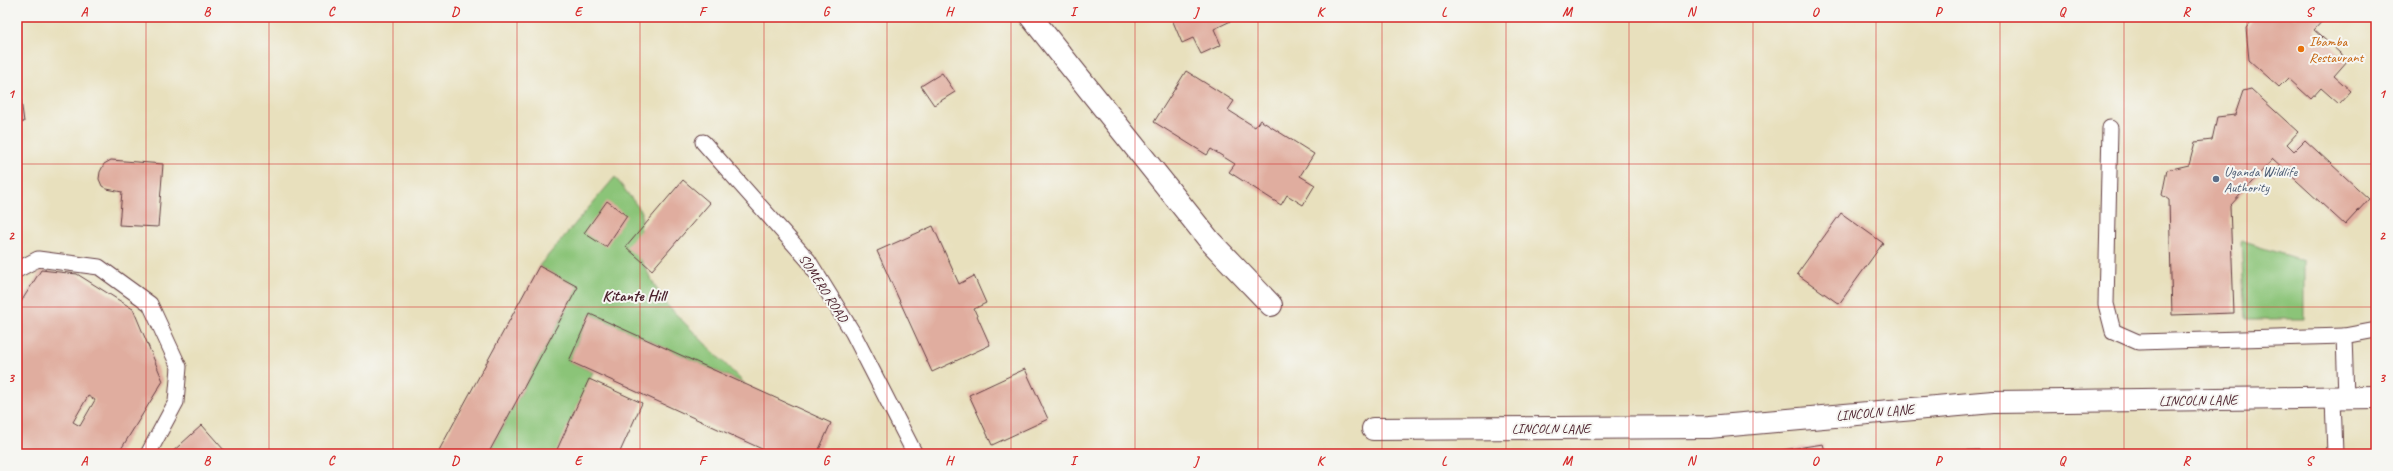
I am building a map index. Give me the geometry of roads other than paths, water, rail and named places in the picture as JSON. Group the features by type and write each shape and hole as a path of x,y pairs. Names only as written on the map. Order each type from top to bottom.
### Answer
{"street":[{"path":"1031,17 1210,241 1271,305"},
{"name":"LINCOLN LANE","path":"1373,429 1709,427 1993,402 2376,397"}],"lane":[{"path":"2110,128 2106,304 2113,331 2138,342 2344,336 2376,330"},
{"name":"SOMERO ROAD","path":"703,142 808,260 853,333 915,454"},
{"path":"17,270 38,259 99,267 150,304 178,368 176,402 148,454"},
{"path":"2335,454 2344,336"}],"place":[{"name":"Ibamba Restaurant","path":"2301,49"},
{"name":"Uganda Wildlife Authority","path":"2216,179"}],"district":[{"name":"Kitante Hill","path":"634,295"}]}
